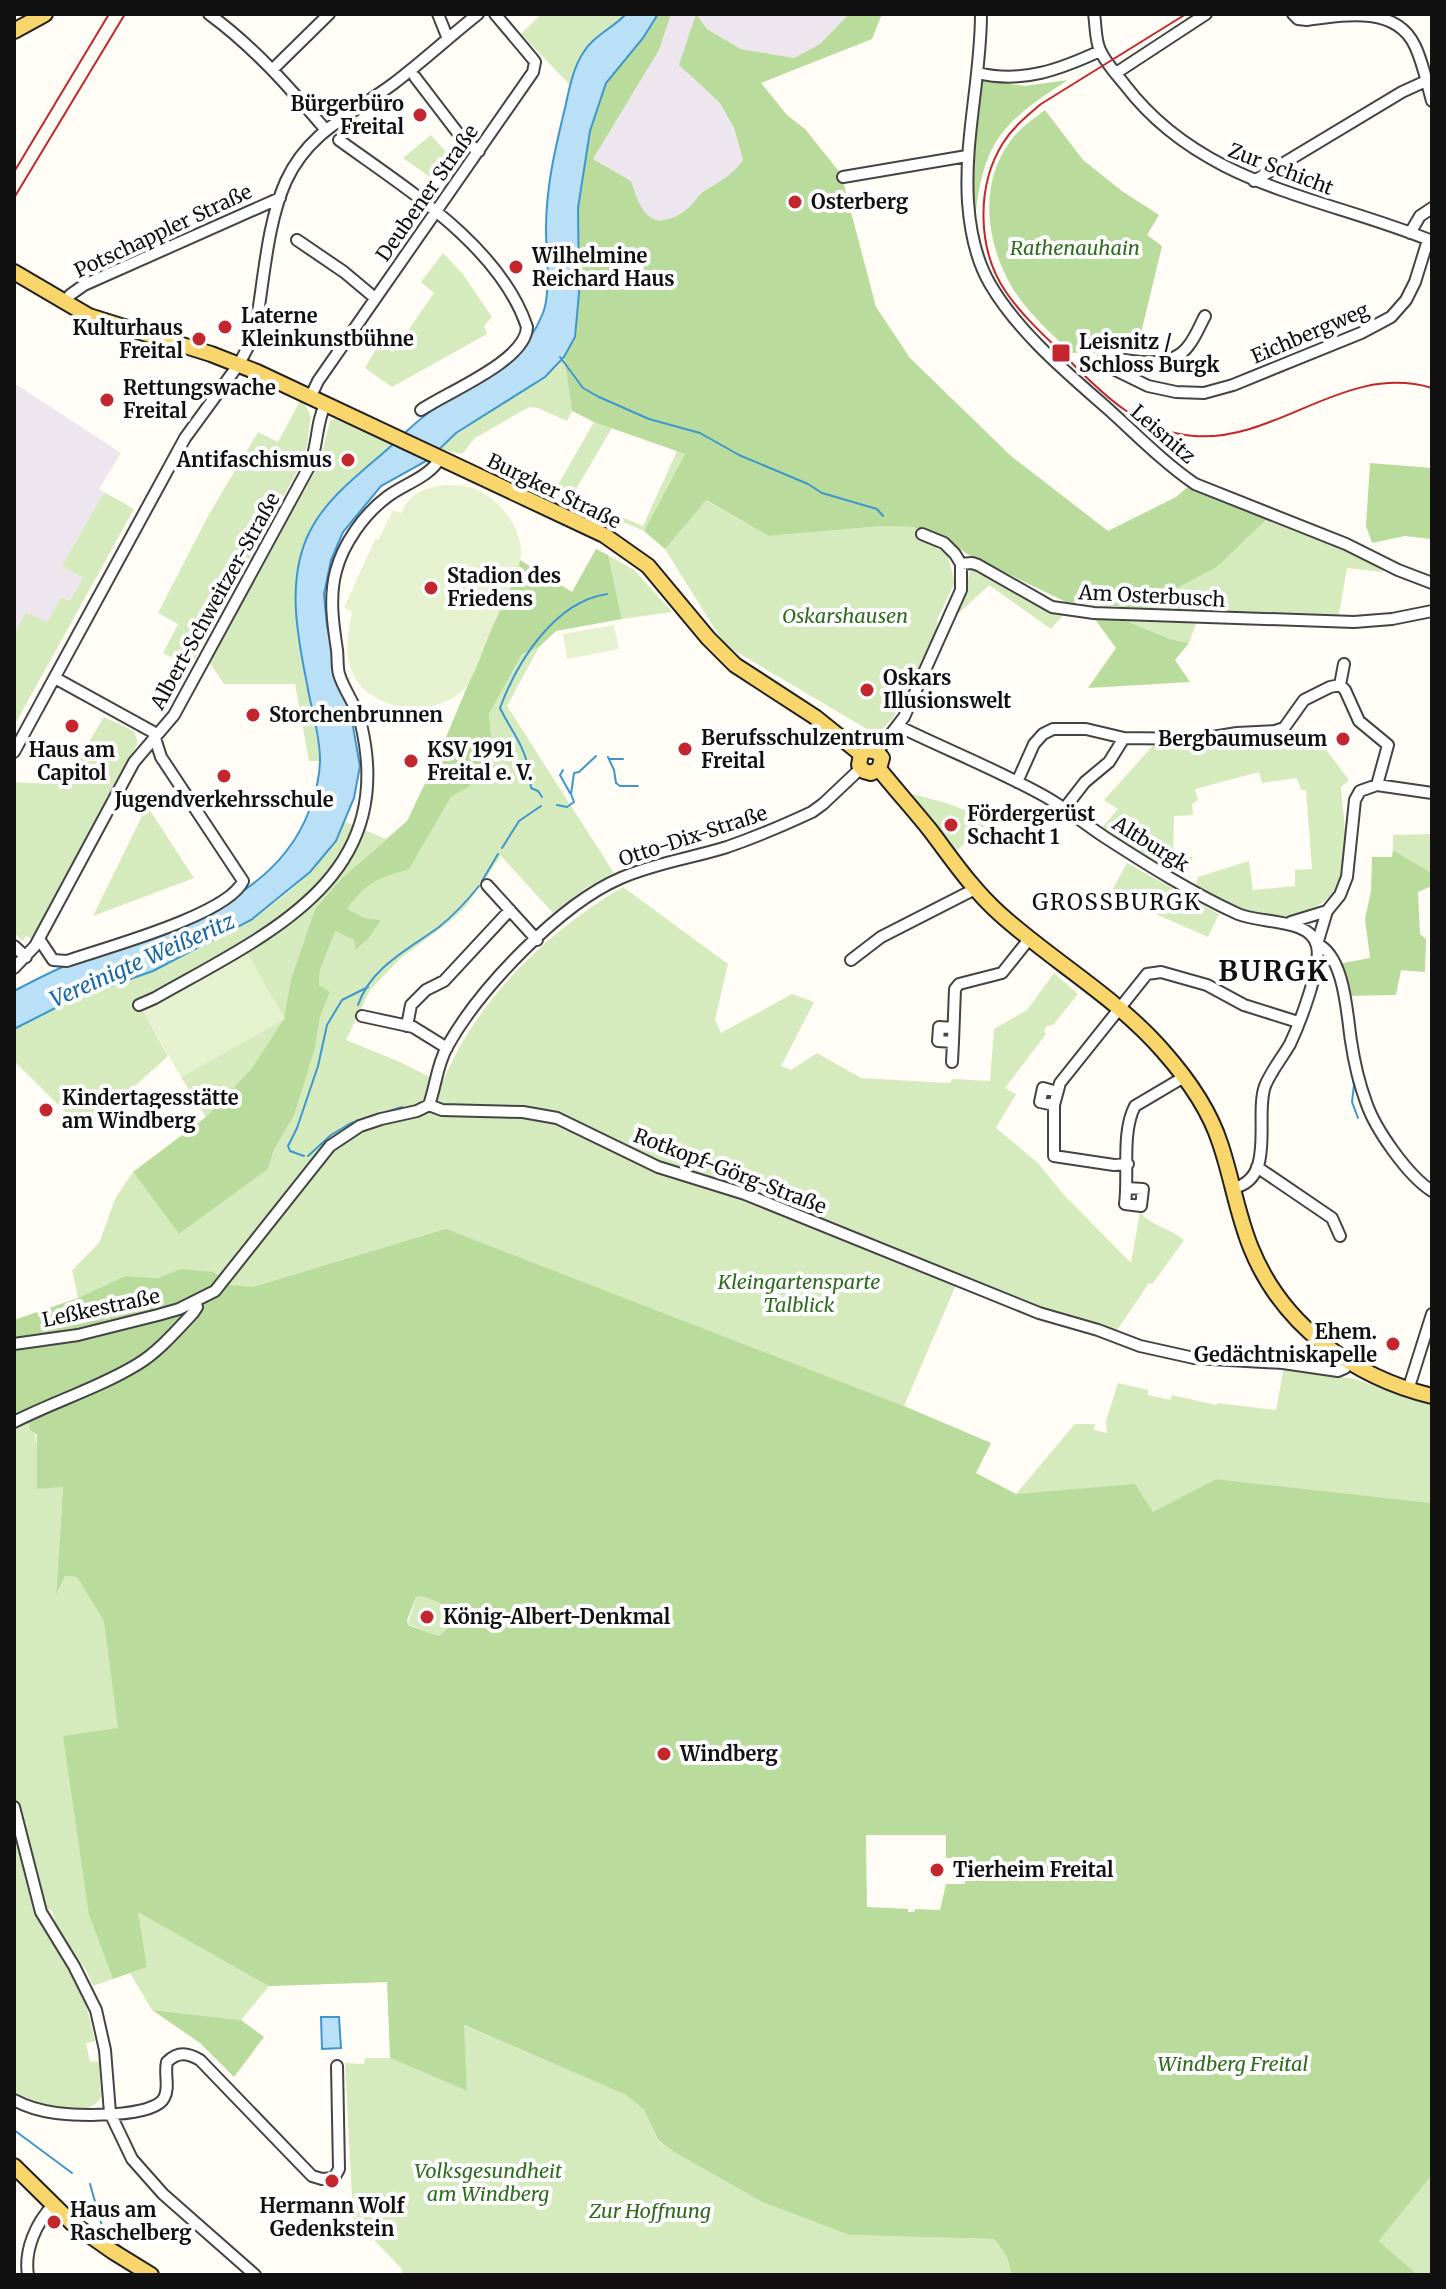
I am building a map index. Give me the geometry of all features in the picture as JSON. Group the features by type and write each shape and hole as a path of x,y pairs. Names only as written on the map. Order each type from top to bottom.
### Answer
{"main road":[{"path":"14,31 45,14"},
{"name":"Burgker Straße","path":"14,272 89,316 239,364 604,535 662,580 708,638 735,665 815,717 861,761"},
{"path":"867,750 877,752 882,762 879,769 871,773 861,761 867,750"},
{"path":"879,769 975,889 1147,1034 1184,1077 1219,1140 1251,1249 1275,1293 1312,1335 1349,1362 1382,1380 1432,1396"},
{"path":"14,2166 90,2237 143,2273"}],"street":[{"path":"209,14 241,38 273,69 325,129"},
{"path":"273,69 329,14"},
{"path":"438,14 448,39"},
{"path":"14,752 185,438 239,364 249,345 256,325 280,198 296,162 308,144 325,129 391,85 478,14"},
{"name":"Deubener Straße","path":"311,396 318,381 534,68 532,58 495,14"},
{"name":"Leisnitz","path":"981,14 978,73 967,156 968,200 973,237 990,286 1012,316 1096,399 1195,484 1346,544 1432,583"},
{"name":"Zur Schicht","path":"1094,14 1100,51 1151,116 1180,140 1254,181 1430,241"},
{"path":"1116,73 1206,14"},
{"path":"1293,14 1298,19 1307,20 1362,14 1404,29 1416,47 1432,101"},
{"path":"978,73 1004,78 1042,74 1100,51"},
{"path":"415,77 464,141 479,151"},
{"path":"1254,181 1390,99 1426,81"},
{"path":"339,140 435,211 494,270 525,321 527,333 504,361 421,410"},
{"path":"843,177 967,156"},
{"name":"Potschappler Straße","path":"65,303 84,285 280,198"},
{"path":"1410,233 1420,216 1432,208"},
{"path":"297,240 375,298"},
{"name":"Eichbergweg","path":"1205,316 1190,345 1174,357 1145,363 1109,357 1104,358 1103,364 1148,386 1176,392 1204,393 1233,385 1361,333 1391,317 1406,300 1430,241"},
{"name":"Albert-Schweitzer-Straße","path":"14,968 39,939 134,762 174,715 310,465 326,403"},
{"path":"139,1005 272,929 317,894 343,864 362,826 367,805 367,779 361,723 339,675 331,602 336,572 345,547 376,507 434,467 438,456"},
{"path":"877,752 898,726 961,590 961,564 944,543 922,534"},
{"name":"Am Osterbusch","path":"961,564 978,565 1052,607 1094,613 1354,622 1432,611"},
{"path":"1340,685 1344,664"},
{"path":"39,939 53,960 67,961 188,919 239,890 243,881 161,757 157,738 146,728 55,678"},
{"path":"1017,782 1030,748 1043,734 1053,729 1086,729 1124,738 1200,739 1275,731 1284,728 1304,700 1340,685"},
{"path":"1340,685 1359,721 1388,745 1377,785"},
{"name":"Altburgk","path":"898,726 1017,782 1196,893 1256,920 1288,923 1303,928 1313,935 1317,944"},
{"path":"1064,809 1085,782 1109,762 1124,738"},
{"name":"Otto-Dix-Straße","path":"429,1105 447,1048 475,1005 562,916 609,883 637,871 728,846 786,824 823,804 861,761"},
{"path":"1233,1188 1250,1180 1257,1167 1265,1087 1288,1048 1315,969 1317,944 1327,911 1340,895 1347,877 1355,800 1360,791 1377,785 1432,793"},
{"path":"487,885 537,940"},
{"path":"851,960 881,937 975,889"},
{"path":"407,1026 411,1005 426,990 444,981 510,910"},
{"path":"1288,923 1327,911"},
{"path":"952,1062 953,1042 938,1041 939,1027 953,1028 955,989 959,984 1002,973 1030,938"},
{"path":"1317,944 1326,949 1342,984 1351,1043 1371,1114 1414,1177 1432,1191"},
{"path":"14,946 26,957"},
{"path":"1128,1164 1114,1165 1054,1156 1054,1105 1063,1077 1147,974 1161,972 1216,988 1244,1005 1298,1022"},
{"path":"362,1016 407,1026 447,1048"},
{"path":"1127,1188 1131,1114 1135,1106 1184,1077"},
{"name":"Rotkopf-Görg-Straße","path":"14,1422 72,1398 141,1363 193,1313 197,1307 195,1302 215,1291 330,1146 360,1126 429,1105 442,1110 546,1115 575,1125 658,1167 745,1194 1039,1313 1140,1346 1194,1358 1283,1363 1338,1371 1349,1362"},
{"path":"1257,1167 1332,1218 1340,1236"},
{"name":"Leßkestraße","path":"14,1344 78,1335 169,1312 195,1302"},
{"path":"1408,1390 1432,1314"},
{"path":"14,1807 41,1912 96,2010 105,2050 110,2113 139,2168 163,2194 255,2275"},
{"path":"14,2100 52,2113 78,2115 120,2114 157,2106 166,2095 167,2062 182,2053 191,2055 200,2060 312,2176 334,2178 339,2169 337,2066"},
{"path":"28,2275 29,2251 37,2224 53,2205"}],"shaded area":[{"path":"671,14 696,14 689,75 720,103 734,128 743,160 734,174 701,192 690,207 668,221 653,220 639,209 631,181 593,159 659,50"},
{"path":"696,14 849,14 820,44 794,58 741,49 707,29"},
{"path":"14,383 121,453 99,489 104,492 62,566 83,578 70,602 61,597 47,622 26,612 14,634"}],"green space":[{"path":"541,14 626,14 589,45 570,85 521,34"},
{"path":"658,14 671,14 659,50 593,159 631,181 639,203 650,217 665,220 675,217 743,160 734,128 720,103 679,65 696,14 707,29 741,49 794,58 820,44 849,14 882,14 872,39 761,83 787,115 805,129 841,174 876,307 910,358 1011,456 1108,531 1176,497 1190,485 1267,519 1217,567 1139,608 1066,602 969,555 945,539 913,527 883,526 769,536 706,500 665,549 644,531 685,454 594,422 572,411 564,357 575,337 579,293 578,208 590,131 606,83 643,38"},
{"path":"981,80 1025,86 1068,80 1027,108 1000,136 984,170 975,220 971,155"},
{"name":"Rathenauhain","path":"1045,110 1083,160 1159,215 1147,235 1162,246 1141,333 1171,353 1071,353 1026,306 1004,272 992,235 990,197 993,178 999,160 1013,138"},
{"path":"431,135 447,153 430,177 403,158"},
{"path":"443,253 462,273 492,317 484,326 487,334 392,387 365,368 379,344 393,352 434,293 421,282"},
{"path":"564,357 572,411 567,421 529,407 475,438 462,454 438,449 456,433 545,377"},
{"path":"300,401 305,404 311,417 305,457 191,666 163,653 178,624 158,613 208,516 258,432 278,442"},
{"path":"335,419 393,444 326,507 310,532 300,560 296,617 320,761 309,761 295,684 224,684 210,663 319,464 330,421"},
{"path":"594,422 612,428 572,496 643,526 677,451 685,454 644,531 563,496 551,497"},
{"path":"1370,463 1432,468 1431,539 1405,536 1372,543 1366,526"},
{"name":"Stadion des Friedens","path":"444,485 460,485 480,491 508,515 519,538 520,561 467,686 451,699 436,705 403,706 372,695 360,685 352,672 347,650 352,612 344,608 375,539 378,540 393,510 401,513 418,493"},
{"path":"104,492 134,509 14,726 14,634 26,612 47,622 61,597 70,601 83,578 62,566"},
{"name":"Oskarshausen","path":"705,500 769,536 883,526 913,527 925,530 920,538 947,554 955,582 937,620 937,630 893,718 877,735 725,645 665,549"},
{"path":"1267,519 1385,568 1382,572 1347,568 1339,614 1200,613 1189,643 1170,639 1122,619 1157,610 1139,608 1217,567"},
{"path":"596,549 608,555 622,619 556,631 539,647 522,654 489,714 492,742 479,773 469,787 451,797 409,869 374,882 347,909 365,918 381,920 369,938 355,950 354,940 335,931 320,970 319,985 330,992 320,1017 315,1048 294,1116 274,1150 268,1169 179,1234 133,1172 206,1117 252,1068 284,1019 291,979 315,909 341,879 407,821 439,754 520,560 572,592"},
{"path":"608,555 634,570 672,612 622,619"},
{"path":"976,566 1065,613 1051,629 989,585 957,615 938,652 967,585 970,569"},
{"path":"1094,618 1122,619 1170,639 1189,643 1175,660 1190,682 1088,688 1116,648"},
{"path":"614,625 619,649 567,659 563,634"},
{"name":"Kleingartensparte Talblick","path":"539,647 507,706 614,873 584,889 554,914 501,856 466,906 402,957 370,990 346,1040 442,1083 474,1024 517,971 567,925 623,887 728,964 715,1020 721,1033 792,994 814,1002 781,1066 791,1070 817,1053 861,1078 949,1083 953,1079 990,1081 994,1029 1027,1010 1054,973 1078,994 1053,1025 1047,1026 1046,1034 1005,1088 1016,1094 996,1128 1038,1163 1063,1194 1131,1263 1140,1212 1184,1240 1152,1284 1149,1283 1111,1339 1025,1313 956,1285 904,1406 509,1254 402,1624 1085,2195 665,2052 387,1982 269,1986 241,2020 152,2010 130,1973 147,1967 137,1912 89,1915 113,1979 93,1986 57,1927 51,1909 39,1914 85,2000 95,2041 86,2043 90,2062 99,2061 101,2097 85,2109 73,2109 47,2105 14,2092 14,1414 24,1420 35,1436 38,1446 37,1489 63,1486 56,1592 65,1576 78,1577 104,1618 180,1269 158,1278 125,1276 78,1298 72,1270 99,1243 116,1197 133,1172 179,1234 268,1169 274,1150 294,1116 315,1048 320,1017 330,992 319,985 320,970 335,930 354,940 355,949 369,938 381,920 365,918 346,909 373,882 409,868 451,797 469,787 492,742 489,714 522,654"},
{"path":"104,717 134,731 138,743 32,939 26,936 23,941 14,933 14,782 66,780"},
{"path":"1287,732 1324,747 1349,780 1341,787 1345,841 1342,873 1335,890 1317,906 1296,915 1266,916 1238,907 1196,886 1198,877 1249,861 1253,890 1295,886 1295,870 1312,869 1306,790 1301,790 1297,778 1262,783 1259,772 1195,789 1198,800 1192,804 1193,815 1174,816 1173,856 1193,857 1188,871 1170,872 1101,829 1118,809 1104,800 1159,739"},
{"path":"912,794 946,803 991,820 955,852"},
{"path":"147,806 194,878 93,916"},
{"path":"345,822 386,839 341,879 315,909 291,979 285,1019 252,1068 206,1117 181,1077 284,1019 142,1009 168,1056 85,1131 14,1061 14,1029 66,1002 155,970 237,928 264,911 310,871"},
{"path":"1432,834 1432,873 1393,850 1393,835"},
{"path":"1393,850 1432,873 1432,886 1418,892 1420,934 1426,939 1425,972 1401,970 1396,995 1348,996 1338,964 1370,958 1365,919 1371,891 1372,857 1392,857"},
{"path":"1127,863 1219,914 1208,937 1110,894"},
{"path":"246,951 285,1019 181,1077 142,1009"},
{"name":"Windberg Freital","path":"446,1229 904,1406 991,1443 976,1473 1016,1494 1135,1484 1153,1512 1216,1479 1432,1503 1432,2175 1379,2241 1418,2275 1012,2275 1006,2255 994,2239 849,2235 762,2202 658,2140 644,2110 626,2095 464,2025 467,2091 390,2058 387,1982 269,1986 138,1912 147,1967 113,1979 89,1915 63,1736 118,1728 104,1621 77,1577 65,1576 56,1594 63,1487 37,1489 37,1435 30,1430 29,1424 14,1414 14,1320 78,1298 125,1276 158,1278 180,1269 213,1272 230,1285 253,1287","holes":["416,1597 441,1604 452,1615 451,1624 439,1636 408,1625","866,1835 946,1835 946,1858 966,1859 965,1884 946,1884 940,1910 915,1909 908,1912 908,1909 867,1907"]},
{"path":"1284,1367 1355,1379 1411,1399 1432,1402 1432,1503 1216,1479 1153,1513 1016,1494 1075,1424 1095,1424 1094,1430 1107,1433 1106,1421 1118,1383 1148,1390 1148,1395 1171,1400 1172,1395 1216,1405 1276,1410"},
{"path":"416,1597 441,1604 452,1615 451,1624 439,1636 408,1624"},
{"path":"152,2010 241,2020 264,2037 234,2077 200,2043"},
{"path":"463,2025 626,2095 644,2110 658,2141 762,2202 849,2235 994,2239 1006,2255 1012,2275 403,2275 402,2269 353,2218 345,2063 364,2064 365,2058 390,2058 467,2091"},
{"path":"1432,2175 1432,2275 1418,2275 1379,2241"}],"water":[{"name":"Vereinigte Weißeritz","path":"626,14 658,14 643,38 606,83 590,131 578,208 579,293 575,337 564,357 545,377 456,433 428,460 381,486 343,532 331,560 324,594 327,626 338,675 347,693 360,766 354,798 336,841 310,872 251,920 153,971 73,999 14,1029 14,991 72,963 209,910 269,871 292,844 309,811 320,766 319,741 303,665 296,607 298,568 310,531 326,507 346,486 422,417 497,370 523,347 534,332 545,305 548,198 572,79 587,47"},
{"path":"321,2017 339,2017 341,2048 322,2049"}],"waterway":[{"path":"560,357 583,388 599,397 649,419 700,433 739,455 822,493 877,509 883,516"},
{"path":"529,773 521,747 500,708 507,690 527,654 554,621 588,599 607,594"},
{"path":"557,805 567,807 574,802 571,794 574,773 596,756"},
{"path":"608,757 616,783 620,786 638,786"},
{"path":"609,759 623,759"},
{"path":"563,770 560,775 570,793"},
{"path":"530,779 531,788 542,797"},
{"path":"502,848 519,821 541,806"},
{"path":"482,881 498,854"},
{"path":"358,1005 381,969 445,922 479,886"},
{"path":"304,1156 290,1151 288,1146 318,1066 327,1025 342,1000 368,987"},
{"path":"1349,1058 1354,1085 1352,1102 1358,1118"},
{"path":"308,1156 331,1135 351,1123 402,1107"},
{"path":"14,2130 72,2173"},
{"path":"90,2184 104,2233 121,2247"}],"railway":[{"path":"14,172 109,14"},
{"path":"14,198 125,14"},
{"path":"1186,14 1041,104 1003,143 988,179 984,218 990,257 1006,292 1036,327 1109,398 1140,419 1175,433 1225,435 1370,385 1400,383 1432,388"}],"place":[{"name":"Bürgerbüro Freital","path":"420,115"},
{"name":"Osterberg","path":"795,202"},
{"name":"Wilhelmine Reichard Haus","path":"516,267"},
{"name":"Laterne Kleinkunstbühne","path":"225,327"},
{"name":"Kulturhaus Freital","path":"199,339"},
{"name":"Leisnitz / Schloss Burgk","path":"1061,353"},
{"name":"Rettungswache Freital","path":"107,400"},
{"name":"Antifaschismus","path":"348,460"},
{"name":"Stadion des Friedens","path":"431,588"},
{"name":"Oskars Illusionswelt","path":"867,690"},
{"name":"Storchenbrunnen","path":"253,715"},
{"name":"Haus am Capitol","path":"72,726"},
{"name":"Bergbaumuseum","path":"1343,739"},
{"name":"Berufsschulzentrum Freital","path":"685,749"},
{"name":"KSV 1991 Freital e. V.","path":"411,761"},
{"name":"Jugendverkehrsschule","path":"224,776"},
{"name":"Fördergerüst Schacht 1","path":"951,825"},
{"name":"Kindertagesstätte am Windberg","path":"46,1110"},
{"name":"Ehem. Gedächtniskapelle","path":"1393,1344"},
{"name":"König-Albert-Denkmal","path":"427,1617"},
{"name":"Windberg","path":"664,1754"},
{"name":"Tierheim Freital","path":"937,1870"},
{"name":"Hermann Wolf Gedenkstein","path":"332,2181"},
{"name":"Haus am Raschelberg","path":"54,2222"}],"district":[{"name":"GROSSBURGK","path":"1117,902"},
{"name":"BURGK","path":"1274,971"}],"park label":[{"name":"Volksgesundheit am Windberg","path":"488,2182"},
{"name":"Zur Hoffnung","path":"650,2211"}]}
